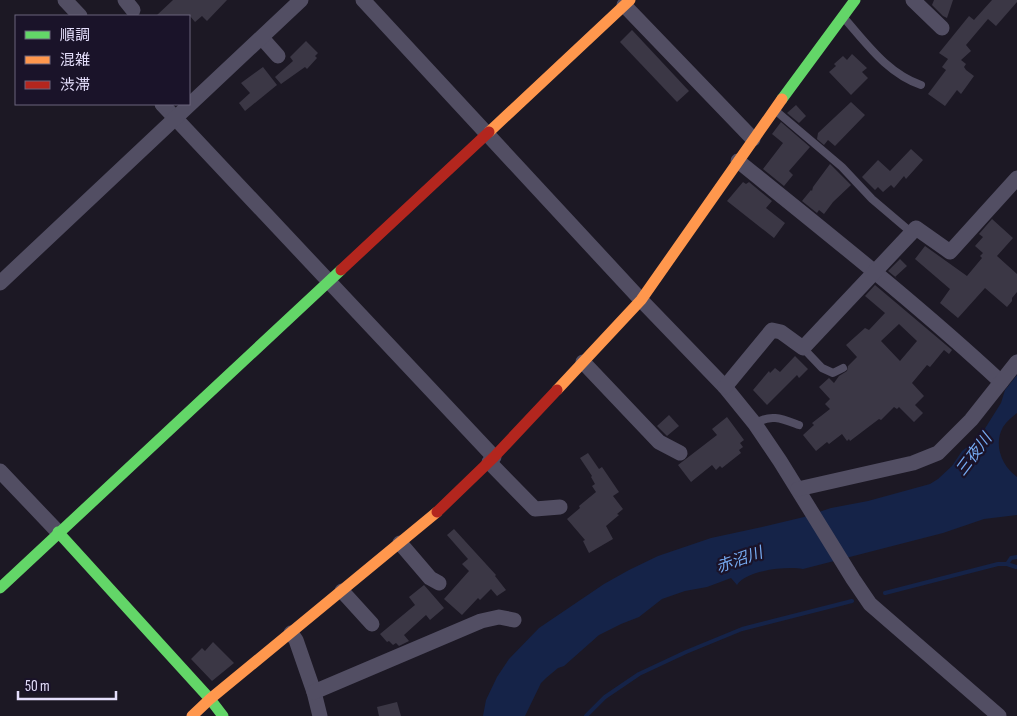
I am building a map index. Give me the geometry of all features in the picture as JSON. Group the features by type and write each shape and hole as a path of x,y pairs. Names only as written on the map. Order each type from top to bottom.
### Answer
{"street":[{"path":"0,283 302,0"},
{"path":"363,0 725,388 755,424 798,488 870,604 999,716"},
{"path":"192,716 210,699 441,509 491,460 641,300 753,139 855,0"},
{"path":"913,0 942,28"},
{"path":"0,588 627,3 753,139"},
{"path":"262,38 278,56"},
{"path":"163,105 328,281 535,509 560,507"},
{"path":"738,161 875,271 1001,382"},
{"path":"725,388 772,330 781,332 803,348 916,228 950,252 1017,178"},
{"path":"583,362 659,442 680,453"},
{"path":"798,488 914,463 938,453 971,420 1017,362"},
{"path":"0,471 58,532 210,699 223,716"},
{"path":"400,543 430,578 439,583"},
{"path":"342,591 372,624"},
{"path":"314,692 481,621 499,617 514,620"},
{"path":"290,633 296,640 314,692 320,716"}],"lane":[{"path":"843,17 889,68 909,81 921,86"},
{"path":"775,110 842,167 872,199 912,233"},
{"path":"803,348 822,368 833,373 843,368"},
{"path":"755,424 764,418 776,418 799,425"}],"water":[{"path":"1017,375 1017,413 1003,427 1000,434 999,448 1003,461 1017,477 1017,515 984,519 943,533 803,569 767,570 749,576 737,585 731,578 707,587 685,591 662,599 639,617 599,635 564,666 558,668 546,678 541,683 525,716 483,716 486,700 497,677 509,659 539,628 604,584 658,556 711,538 804,517 831,508 868,501 930,484 952,466 962,451 979,438 1001,403 1005,390"}],"building":[{"path":"173,0 227,0 207,21 202,16 195,22 190,15 157,15"},
{"path":"934,0 953,0 947,18 932,5"},
{"path":"992,0 1017,0 1017,2 996,26 988,19 966,45 971,51 961,60 966,64 964,67 966,70 974,76 961,94 957,90 945,106 928,94 946,70 942,67 948,59 939,53 969,16 974,20"},
{"path":"632,30 689,91 677,102 620,42"},
{"path":"306,41 318,53 315,56 317,58 307,69 305,67 281,84 275,77 293,61 290,57"},
{"path":"852,54 867,68 862,72 868,78 851,95 829,72 836,66 834,64 843,56 847,60"},
{"path":"263,67 277,85 245,111 239,103 250,93 241,83"},
{"path":"851,102 865,115 835,146 828,140 824,145 817,139 818,133"},
{"path":"796,105 806,116 799,123 787,113"},
{"path":"781,122 810,147 789,171 793,175 784,186 763,169 783,143 772,134"},
{"path":"911,149 923,160 906,179 904,176 894,188 891,185 883,192 878,187 875,190 862,177 878,160 890,171"},
{"path":"830,164 851,185 833,202 824,214 819,210 817,213 802,201 812,191"},
{"path":"743,182 746,184 749,182 772,201 766,208 785,223 774,238 727,201"},
{"path":"992,219 1013,238 997,256 1017,274 1017,292 1007,307 985,288 958,318 940,303 950,289 915,259 925,246 967,276 982,258 980,256 983,253 975,246 983,237 979,234"},
{"path":"900,259 907,266 895,277 888,271"},
{"path":"875,285 952,350 949,354 944,350 930,367 927,365 912,383 924,396 915,405 923,413 914,422 899,407 897,409 894,407 881,420 879,419 850,441 849,439 847,441 842,434 829,444 827,442 816,451 803,435 814,425 812,423 830,409 825,404 830,399 819,387 829,378 834,383 839,376 847,371 848,366 857,357 846,345 865,328 869,330 885,313 865,296","holes":["899,324 917,341 900,361 881,341"]},
{"path":"795,356 808,369 799,378 797,375 767,405 753,390 769,371 770,373 775,368 780,372"},
{"path":"669,415 679,426 667,436 657,426"},
{"path":"727,417 744,440 740,443 743,447 739,450 741,453 722,468 720,466 716,470 712,465 691,482 678,465 717,435 712,429"},
{"path":"588,453 599,469 602,467 619,492 613,496 623,509 606,526 613,539 589,553 583,541 585,540 567,519 596,492 592,486 595,484 592,476 580,458"},
{"path":"454,529 496,575 506,590 497,596 491,589 480,600 478,598 462,615 444,599 469,571 462,564 468,559 447,535"},
{"path":"424,585 444,608 430,620 426,615 404,635 409,641 399,646 396,643 393,645 389,641 387,642 380,634 415,605 409,597"},
{"path":"213,642 234,663 212,681 191,659 202,648 205,651"},
{"path":"397,702 401,716 379,716 377,707"}],"waterway":[{"path":"1007,564 1011,558 1017,557"},
{"path":"885,593 998,564 1016,567"},
{"path":"586,716 605,697 639,674 686,652 742,629 852,601"}],"traffic: fast":[{"path":"782,99 855,0"},
{"path":"0,588 341,270"},
{"path":"58,532 210,699 223,716"}],"traffic: slow":[{"path":"489,132 630,0"},
{"path":"557,390 641,300 782,99"},
{"path":"192,716 210,699 437,512"}],"traffic: jam":[{"path":"341,270 489,132"},
{"path":"437,512 494,457 557,390"}],"water label":[{"name":"三夜川","path":"973,454"},
{"name":"赤沼川","path":"739,559"}]}
